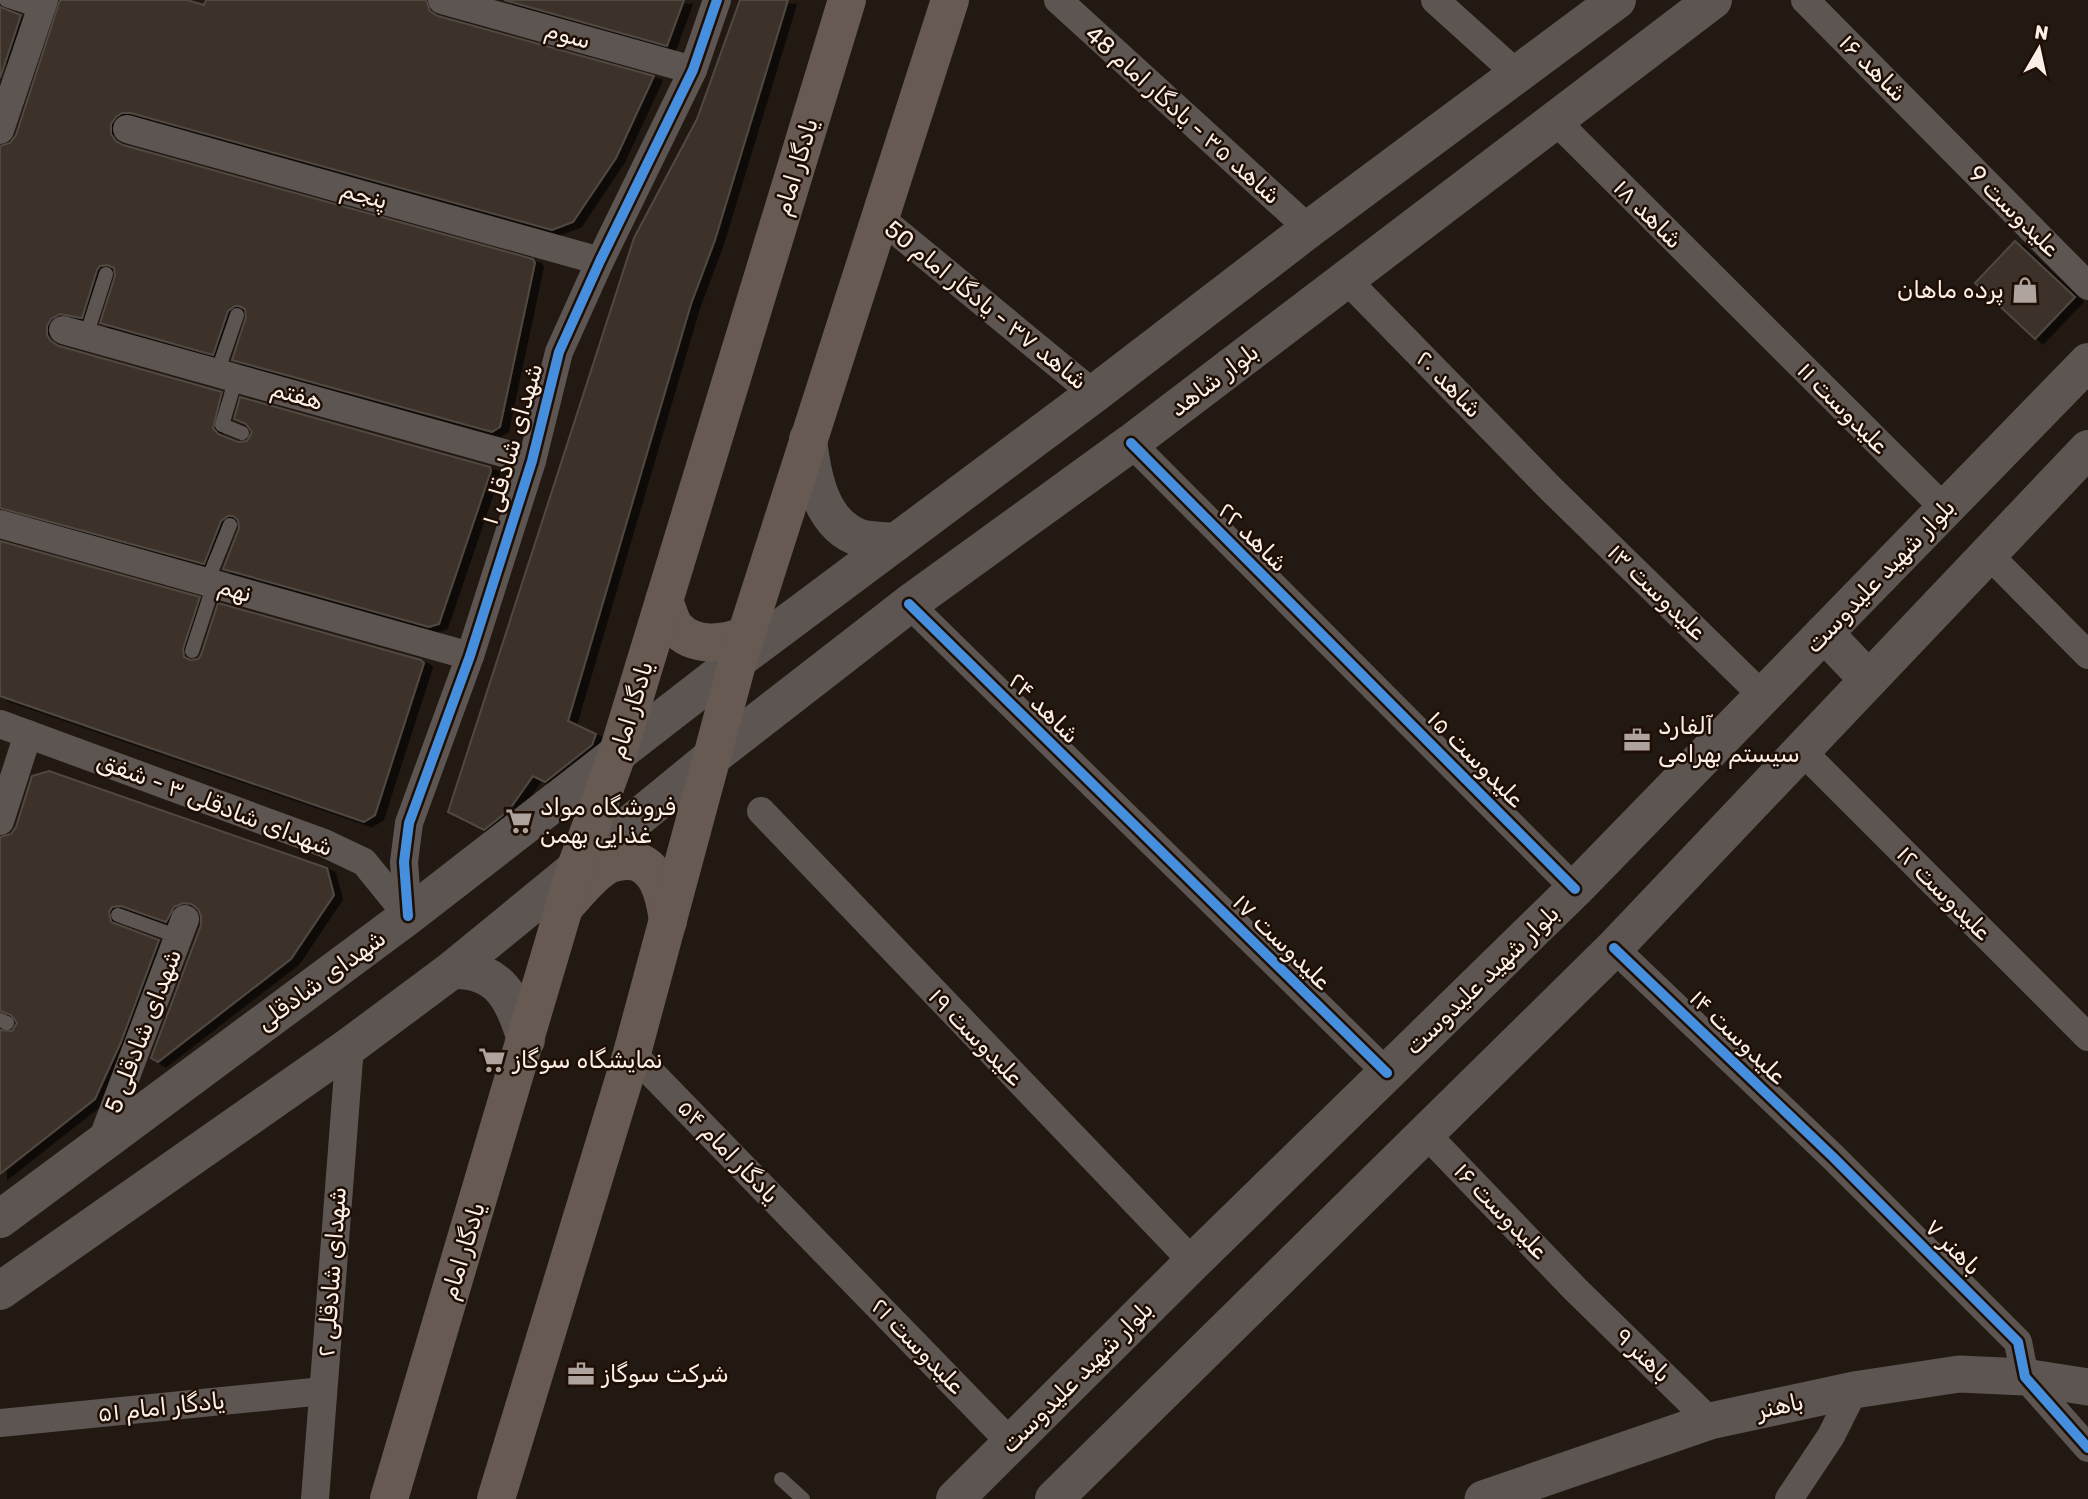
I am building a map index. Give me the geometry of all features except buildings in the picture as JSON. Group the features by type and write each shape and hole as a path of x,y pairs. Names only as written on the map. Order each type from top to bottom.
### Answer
{"main road":[{"name":"یادگار امام","path":"389,1499 576,867 618,752 846,0"},
{"path":"496,1499 632,1053 742,647 950,0"},
{"path":"664,601 677,628 692,640 723,642 742,647 896,542 1617,0"},
{"name":"بلوار شاهد","path":"712,757 909,604 1131,443 1713,0"},
{"name":"بلوار شهید علیدوست","path":"955,1499 1575,889 2088,362"},
{"path":"808,439 812,470 820,496 838,525 862,538 896,542"},
{"path":"1054,1499 1614,948 1800,749 2088,449"},
{"path":"1824,634 1868,679"},
{"name":"شهدای شادقلی","path":"0,1219 408,916 618,752 742,647"},
{"path":"0,1291 350,1046 452,970 712,757"},
{"path":"565,905 609,864 628,861 639,863 655,876 664,896 668,921"},
{"path":"452,970 471,969 491,979 509,995 518,1011 526,1040"}],"street":[{"name":"سوم","path":"442,0 693,70"},
{"name":"شهدای شادقلی ۱","path":"408,916 404,862 409,822 470,656 532,461 559,352 693,70 717,0"},
{"name":"شاهد ۳۵ - یادگار امام 48","path":"1058,0 1309,229"},
{"path":"1435,0 1518,75"},
{"name":"شاهد ۱۶","path":"1805,0 1940,137"},
{"path":"0,130 14,73 42,5"},
{"name":"شاهد ۱۸","path":"1555,120 1741,307"},
{"name":"پنجم","path":"127,129 600,261"},
{"name":"علیدوست 9","path":"1940,137 2088,286"},
{"name":"شاهد ۳۷ - یادگار امام 50","path":"879,217 1094,394"},
{"name":"شاهد ۲۰","path":"1346,279 1551,489"},
{"name":"علیدوست ۱۱","path":"1741,307 1944,509"},
{"name":"هفتم","path":"74,333 532,461"},
{"name":"شاهد ۲۲","path":"1131,443 1346,660"},
{"name":"علیدوست ۱۳","path":"1551,489 1763,696"},
{"name":"نهم","path":"0,524 470,656"},
{"path":"1988,554 2088,655"},
{"name":"شاهد ۲۴","path":"909,604 1148,841"},
{"name":"علیدوست ۱۵","path":"1346,660 1575,889"},
{"name":"شهدای شادقلی ۳ - شفق","path":"0,724 324,843 364,862 408,916"},
{"path":"0,821 28,734"},
{"name":"علیدوست ۱۲","path":"1800,749 2088,1037"},
{"name":"علیدوست ۱۹","path":"761,811 1193,1262"},
{"name":"علیدوست ۱۷","path":"1148,841 1387,1073"},
{"name":"شهدای شادقلی 5","path":"101,1143 182,928"},
{"name":"علیدوست ۱۴","path":"1614,948 1833,1157"},
{"name":"شهدای شادقلی ۲","path":"315,1499 350,1046"},
{"name":"یادگار امام ۵۴","path":"632,1053 824,1249"},
{"name":"علیدوست ۱۶","path":"1426,1134 1575,1289"},
{"name":"باهنر ۷","path":"1833,1157 2018,1342 2025,1377"},
{"name":"علیدوست ۲۱","path":"824,1249 1011,1443"},
{"name":"باهنر ۹","path":"1575,1289 1710,1421"},
{"name":"باهنر","path":"1483,1499 1710,1421 1854,1390 1959,1374 2025,1377 2088,1387"},
{"path":"2025,1377 2088,1448"},
{"path":"1789,1499 1831,1436 1854,1390"},
{"name":"یادگار امام ۵۱","path":"0,1423 323,1391"}],"lane":[{"path":"5,0 42,5"},
{"path":"74,333 106,274"},
{"path":"237,315 222,425 243,433"},
{"path":"192,651 210,583 230,525"},
{"path":"118,915 182,928"},
{"path":"781,1479 803,1499"}],"cycle path":[{"path":"408,916 404,862 409,823 470,656 532,461 559,352 693,70 717,0"},
{"path":"1131,443 1575,889"},
{"path":"909,604 1387,1073"},
{"path":"1614,948 1833,1157 2018,1342 2025,1377 2088,1448"}],"place":[{"name":"پرده ماهان","path":"2025,290"},
{"name":"آلفارد سیستم بهرامی","path":"1637,740"},
{"name":"فروشگاه مواد غذایی بهمن","path":"519,821"},
{"name":"نمایشگاه سوگاز","path":"492,1060"},
{"name":"شرکت سوگاز","path":"581,1374"}]}
